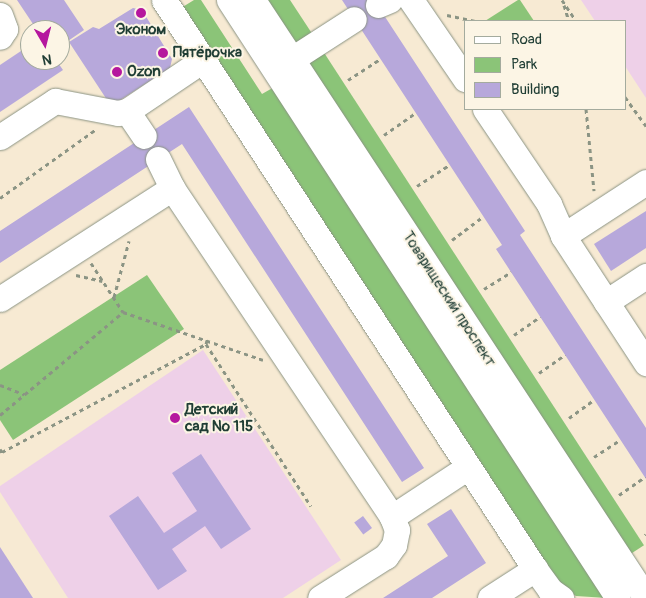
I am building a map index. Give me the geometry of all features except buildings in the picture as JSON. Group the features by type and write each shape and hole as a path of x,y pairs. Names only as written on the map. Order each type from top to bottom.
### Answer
{"street":[{"path":"164,0 535,569 550,590 560,598"},
{"name":"Товарищеский проспект","path":"229,0 283,64 646,598"},
{"name":"Товарищеский проспект","path":"253,0 283,64 618,598"},
{"path":"411,0 463,76"},
{"path":"0,15 5,29 0,37"},
{"path":"283,64 354,19"},
{"path":"122,112 203,60"},
{"path":"0,137 54,101 122,112 144,136"},
{"path":"485,110 548,204 563,236 646,363"},
{"path":"158,159 172,188 392,517 397,530 394,545 386,556 320,598"},
{"path":"563,236 646,182"},
{"path":"0,300 172,188"},
{"path":"606,302 646,276"},
{"path":"392,517 468,467"},
{"path":"490,598 535,569"}],"path":[{"path":"562,0 569,20"},
{"path":"562,0 575,20"},
{"path":"348,80 380,59"},
{"path":"626,98 646,126"},
{"path":"586,110 596,214"},
{"path":"0,198 122,112"},
{"path":"384,135 416,113"},
{"path":"417,186 449,165"},
{"path":"114,298 138,210"},
{"path":"452,240 483,217"},
{"path":"81,247 123,312 206,342 294,370"},
{"path":"484,289 511,272"},
{"path":"0,415 123,312"},
{"path":"514,335 540,317"},
{"path":"0,449 2,452 206,342"},
{"path":"206,342 311,506"},
{"path":"539,373 565,355"},
{"path":"0,385 24,394"},
{"path":"568,418 594,400"},
{"path":"594,457 620,440"},
{"path":"619,495 645,477"}],"shaded area":[{"path":"581,0 646,0 646,98 626,68 626,20 594,20"},
{"name":"Детский сад № 115","path":"203,350 341,560 283,598 68,598 0,492 0,486"}],"green space":[{"path":"194,0 201,0 262,94 276,86 607,598 576,596 561,587 181,8"},
{"path":"264,0 290,0 313,35 295,47"},
{"path":"520,0 533,20 487,20"},
{"path":"321,48 644,545 626,557 303,60"},
{"path":"147,275 184,329 13,440 0,420 0,370"}],"place":[{"name":"Эконом","path":"141,13"},
{"name":"Пятёрочка","path":"163,53"},
{"name":"Ozon","path":"117,72"},
{"name":"Детский сад № 115","path":"175,418"}]}
